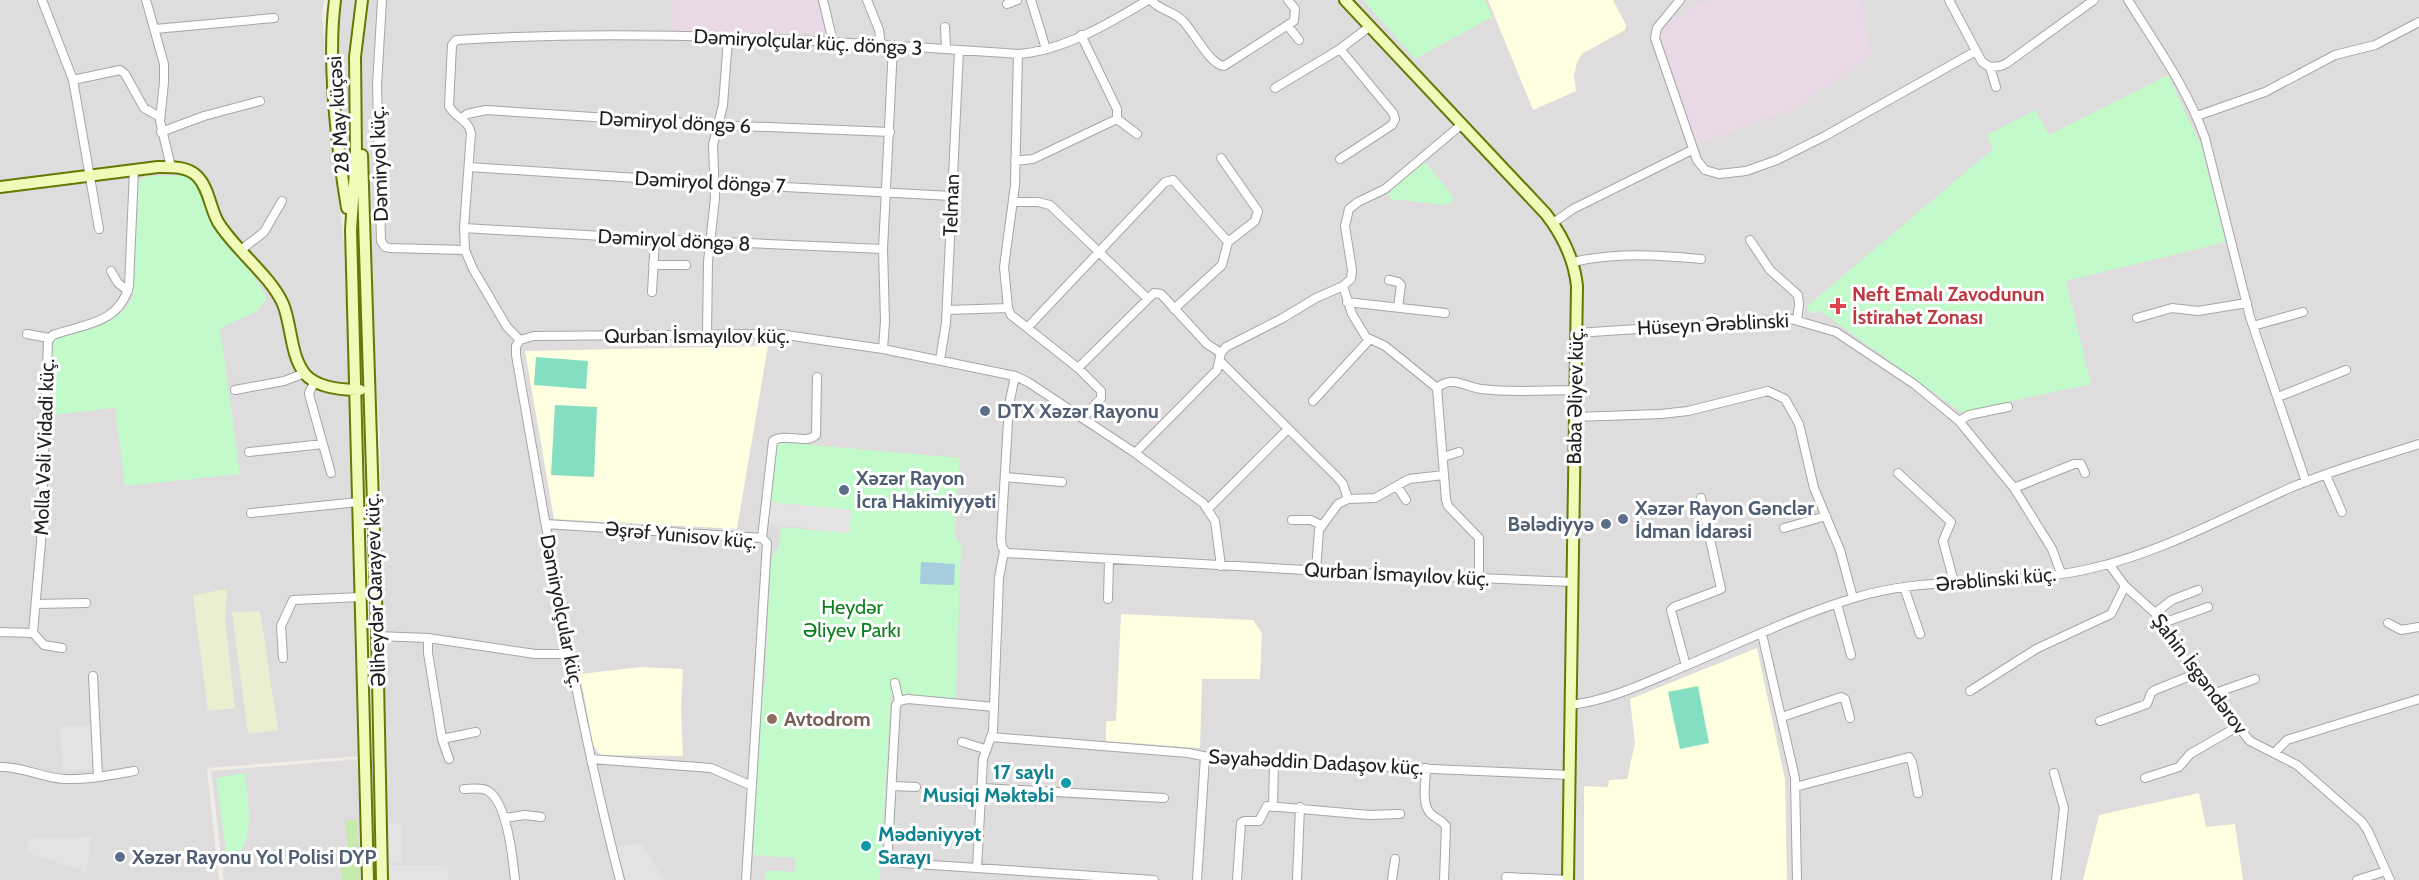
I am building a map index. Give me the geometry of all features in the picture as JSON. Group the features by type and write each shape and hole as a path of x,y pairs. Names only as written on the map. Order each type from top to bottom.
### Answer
{"main road":[{"name":"28 May küçəsi","path":"335,0 332,36 339,155 351,230"},
{"name":"Dəmiryol küç.","path":"351,230 356,154 355,57 362,0"},
{"path":"366,0 361,33 359,83 368,299"},
{"name":"Baba Əliyev küç.","path":"1345,0 1553,223 1566,244 1573,262 1577,286 1568,880"},
{"path":"339,155 342,163 349,166 353,164 356,154"},
{"path":"0,187 134,170 171,167 187,170 197,176 218,221 282,302 296,356 305,374 315,381 339,389 370,390"},
{"path":"351,230 368,299"},
{"name":"Əliheydər Qarayev küç.","path":"351,230 368,880"},
{"name":"Əliheydər Qarayev küç.","path":"368,299 382,880"},
{"path":"358,499 365,490 370,491 373,497"},
{"path":"366,789 380,789"}],"street":[{"path":"42,0 73,80 99,229"},
{"path":"146,0 162,53 164,75 161,132 171,167"},
{"name":"Dəmiryol küç.","path":"382,0 377,86 381,241 385,247 390,248 465,250"},
{"path":"823,0 833,42"},
{"path":"867,0 879,30 881,45"},
{"path":"1007,4 1017,0"},
{"path":"1031,0 1046,49"},
{"path":"1150,0 1159,8 1183,21 1220,66 1231,64 1288,26 1296,16 1288,0"},
{"name":"Dəmiryolçular küç. döngə 3","path":"462,118 454,114 449,106 452,45 456,40 629,36 833,42 1018,54 1046,49 1080,35 1150,0"},
{"path":"1680,0 1657,28 1655,38 1692,150 1701,166 1710,172 1730,174 1777,160 1976,51"},
{"path":"1949,0 1982,62 1990,67 2007,63 2094,0"},
{"path":"2129,0 2197,116 2216,174 2253,326 2306,482"},
{"path":"155,30 274,18"},
{"path":"2197,116 2265,92 2335,55 2375,45 2419,22"},
{"path":"1288,26 1299,40"},
{"path":"945,27 946,49"},
{"path":"1275,88 1340,49 1369,27"},
{"path":"1080,35 1117,109 1117,119"},
{"path":"707,334 708,262 715,198 713,151 723,105 728,39"},
{"path":"883,349 885,321 883,249 894,46"},
{"path":"1340,49 1393,113 1395,119 1392,125 1340,159"},
{"name":"Telman","path":"940,360 947,310 959,50"},
{"path":"1018,54 1016,161 1004,267 1008,308 1011,315 1078,368 1102,393 1101,398 1083,418"},
{"path":"1990,67 1996,87"},
{"path":"73,80 120,70 125,74 144,108 160,117"},
{"path":"161,132 204,116 260,101"},
{"name":"Dəmiryol döngə 6","path":"462,118 467,114 486,110 717,125 890,132"},
{"path":"462,118 471,133 464,228 465,250 473,269 501,318 520,340"},
{"path":"1117,119 1137,134"},
{"path":"1016,161 1033,159 1117,119"},
{"path":"1135,453 1217,370 1226,347 1342,286 1352,275 1345,234 1349,208 1385,189 1461,125"},
{"path":"1553,223 1573,209 1692,150"},
{"path":"1173,309 1222,265 1228,242 1255,221 1258,211 1221,158"},
{"name":"Dəmiryol döngə 7","path":"469,167 951,196"},
{"path":"128,291 134,170"},
{"path":"1028,327 1169,180 1176,182 1228,242"},
{"path":"241,250 264,232 282,201"},
{"path":"1013,202 1038,202 1050,205 1148,299"},
{"name":"Dəmiryol döngə 8","path":"464,228 883,249"},
{"path":"652,292 655,239"},
{"path":"1750,240 1770,270 1797,295 1799,305 1797,320"},
{"path":"1573,262 1597,257 1634,254 1701,259"},
{"path":"653,265 686,265"},
{"path":"111,271 118,283 128,291"},
{"path":"1389,280 1401,285 1398,307"},
{"path":"1342,286 1357,325 1369,340 1385,346 1437,388 1440,394 1448,506 1479,538 1479,578"},
{"name":"Molla Vəli Vidadi küç.","path":"33,633 41,543 49,338 112,314 123,302 128,291"},
{"path":"1078,368 1154,293 1161,294 1343,484 1348,499"},
{"path":"1347,302 1445,313"},
{"path":"2137,318 2172,308 2198,311 2247,303"},
{"path":"947,310 1008,308"},
{"path":"2253,326 2304,312"},
{"name":"Hüseyn Ərəblinski","path":"1576,333 1797,320 1836,332 1914,384 1959,421 2014,488 2052,549 2061,573"},
{"path":"27,334 49,338"},
{"name":"Qurban İsmayılov küç.","path":"520,340 534,336 793,335 883,349 1015,376 1083,418 1190,492 1213,514 1218,531 1221,566"},
{"name":"Dəmiryolçular küç.","path":"520,340 516,346 516,355 569,654 598,798 620,880"},
{"path":"1313,401 1369,340"},
{"path":"2278,397 2346,370"},
{"path":"235,390 284,381 305,374"},
{"path":"977,868 983,759 991,737 994,707 999,578 1004,551 1001,538 1009,405 1015,376"},
{"path":"762,538 773,441 780,438 809,439 816,435 817,377"},
{"path":"315,381 311,387 310,398 331,473"},
{"path":"1437,388 1447,382 1457,382 1481,389 1575,390"},
{"path":"1575,417 1679,412 1773,392 1785,399 1799,424 1814,488 1840,550 1853,598"},
{"path":"1959,421 1969,415 2008,407"},
{"path":"1208,509 1288,429"},
{"path":"249,452 323,444"},
{"name":"Ərəblinski küç.","path":"1571,705 1613,696 1853,598 1904,587 2061,573 2109,564 2196,532 2306,482 2419,444"},
{"path":"1443,457 1459,452"},
{"path":"2014,488 2074,464 2081,464 2085,473"},
{"path":"1898,473 1951,522 1943,541 1954,582"},
{"path":"1316,571 1321,525 1338,504 1348,499 1375,498 1409,479 1444,475"},
{"path":"2326,475 2342,512"},
{"path":"1005,477 1062,482"},
{"path":"1397,486 1406,500"},
{"path":"1686,666 1671,610 1721,589 1701,498"},
{"path":"251,513 358,499"},
{"path":"1784,528 1826,516"},
{"path":"1292,520 1311,519 1321,525"},
{"name":"Əşrəf Yunisov küç.","path":"546,524 762,538 767,543 746,880"},
{"name":"Qurban İsmayılov küç.","path":"1004,551 1018,555 1573,582"},
{"path":"1108,599 1109,559"},
{"name":"Şahin İsgəndərov","path":"2109,564 2126,586 2155,613 2195,674 2237,727 2259,747 2297,765 2353,812 2368,831 2390,880"},
{"path":"1970,691 2036,649 2106,617 2114,610 2126,586"},
{"path":"1904,587 1920,634"},
{"path":"2155,613 2172,600 2198,590"},
{"path":"283,658 281,626 293,600 361,597"},
{"path":"36,604 86,603"},
{"path":"1837,603 1851,655"},
{"path":"2163,624 2208,607"},
{"path":"2388,623 2401,630 2419,627"},
{"path":"0,632 33,633 44,645 62,648"},
{"path":"1762,634 1782,717 1795,787 1797,880"},
{"path":"377,636 428,638 535,654 569,654"},
{"path":"428,638 428,652 442,739 449,759"},
{"path":"2100,721 2147,704 2151,693 2155,690 2195,674"},
{"path":"93,676 98,777"},
{"path":"2211,695 2255,679"},
{"path":"895,683 899,701 895,709 888,849 890,859 902,863 1155,880"},
{"path":"1782,717 1841,697 1845,699 1850,718"},
{"path":"899,701 915,699 994,707"},
{"path":"2274,753 2287,740 2419,699"},
{"path":"2145,777 2179,767 2190,754 2237,727"},
{"path":"442,739 476,732"},
{"name":"Səyahəddin Dadaşov küç.","path":"991,737 1188,753 1223,760 1570,775"},
{"path":"962,742 985,749"},
{"path":"1197,880 1205,757"},
{"path":"1795,787 1909,757 1918,793"},
{"path":"591,759 711,768 752,786"},
{"path":"1273,807 1274,762"},
{"path":"0,767 15,767 64,779 98,777 134,771"},
{"path":"1426,768 1427,807 1430,813 1443,821 1446,826 1444,880"},
{"path":"2054,773 2064,808 2056,880"},
{"path":"892,786 916,788"},
{"path":"982,788 1164,798"},
{"path":"464,789 485,789 490,792 504,819 515,880"},
{"path":"1237,880 1242,823 1258,820 1267,806 1300,807 1369,815 1400,814"},
{"path":"1297,880 1300,807"},
{"path":"504,819 525,815 541,817"},
{"path":"1392,880 1395,859"},
{"path":"2357,880 2386,871"},
{"path":"1506,877 1568,880"}],"shaded area":[{"path":"0,0 324,0 322,15 333,156 344,243 361,756 207,768 219,880 0,880"},
{"path":"335,0 2419,0 2419,880 224,880 211,771 385,757 380,432 368,299 348,210 338,138"},
{"path":"672,0 817,0 826,34 673,32"},
{"path":"1488,0 1613,0 1626,25 1625,30 1582,54 1577,62 1574,76 1576,91 1533,110"},
{"path":"1706,0 1860,0 1871,56 1792,110 1696,144 1660,44 1660,32 1692,6"},
{"path":"768,346 737,529 554,519 525,351"},
{"path":"770,502 852,510 849,533 768,524"},
{"path":"227,589 225,620 235,708 208,711 193,595"},
{"path":"260,611 278,730 248,734 232,612"},
{"path":"1121,614 1253,620 1262,633 1260,679 1202,679 1200,748 1106,741 1106,721 1116,721"},
{"path":"1757,648 1785,779 1787,880 1584,880 1584,786 1608,787 1609,780 1627,779 1635,743 1630,699"},
{"path":"641,667 683,669 681,710 683,756 600,755 593,745 580,674"},
{"path":"96,725 98,769 63,771 60,727"},
{"path":"2199,793 2206,827 2235,824 2243,880 2083,880 2099,815"},
{"path":"381,824 401,824 402,862 382,862"},
{"path":"91,837 87,873 26,852 29,839"},
{"path":"640,843 664,880 626,880 617,847"},
{"path":"389,865 447,865 449,880 389,880"}],"green space":[{"path":"1363,0 1485,0 1492,17 1415,59"},
{"path":"2168,75 2201,146 2226,242 2066,281 2091,384 1961,412 1819,310 1813,314 1806,307 1993,149 1987,135 2035,110 2049,135"},
{"path":"1425,162 1452,195 1451,203 1444,205 1391,199 1389,194 1391,190"},
{"path":"187,175 197,182 213,222 249,269 267,298 256,312 220,328 240,474 125,486 115,408 51,415 53,343 58,336 112,319 128,306 133,296 140,179 150,176"},
{"path":"536,357 588,361 586,389 534,385"},
{"path":"555,405 597,407 594,477 551,475"},
{"name":"Heydər Əliyev Parkı","path":"777,442 960,458 955,535 961,546 956,698 891,695 880,880 765,880 766,870 795,872 795,858 753,855 762,687 765,684 770,561 779,546 781,527 848,533 852,510 770,502"},
{"path":"1698,686 1709,743 1680,749 1668,692"},
{"path":"245,773 249,807 248,834 239,853 230,857 226,852 216,778"},
{"path":"345,820 357,820 360,880 342,880 340,863 350,861"}],"water":[{"path":"921,562 955,564 954,585 920,584"}],"place":[{"name":"Neft Emalı Zavodunun İstirahət Zonası","path":"1838,306"},
{"name":"DTX Xəzər Rayonu","path":"985,411"},
{"name":"Xəzər Rayon İcra Hakimiyyəti","path":"844,490"},
{"name":"Xəzər Rayon Gənclər İdman İdarəsi","path":"1623,519"},
{"name":"Bələdiyyə","path":"1606,524"},
{"name":"Avtodrom","path":"772,719"},
{"name":"17 saylı Musiqi Məktəbi","path":"1066,783"},
{"name":"Mədəniyyət Sarayı","path":"866,846"},
{"name":"Xəzər Rayonu Yol Polisi DYP","path":"120,857"}]}
